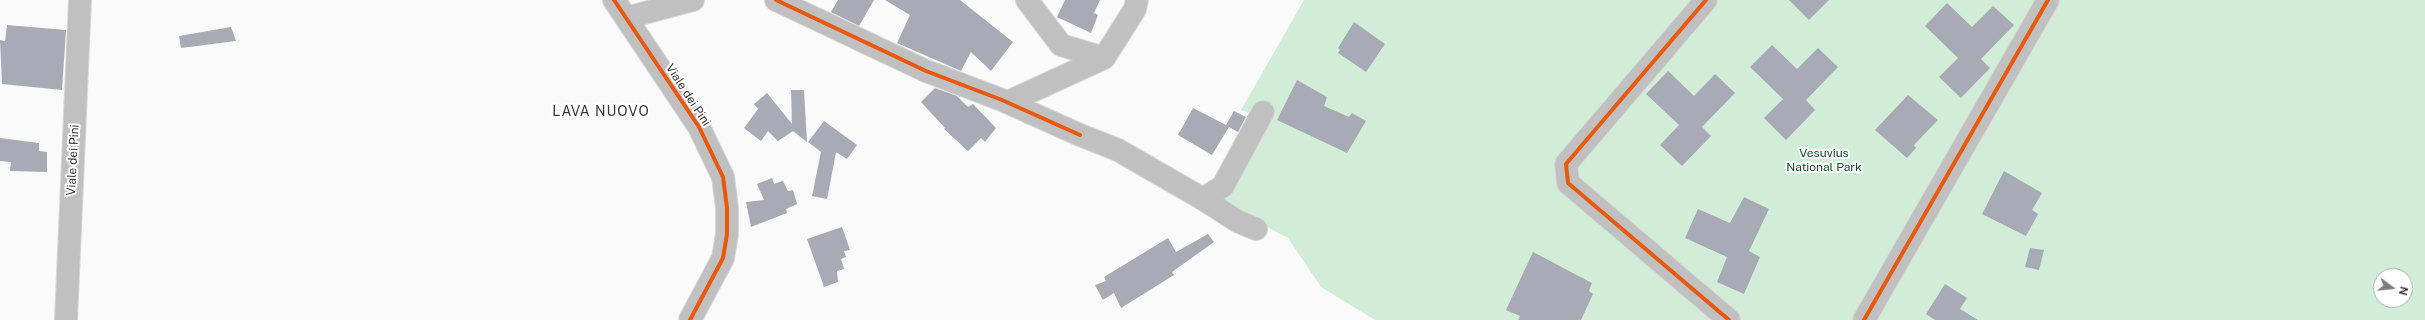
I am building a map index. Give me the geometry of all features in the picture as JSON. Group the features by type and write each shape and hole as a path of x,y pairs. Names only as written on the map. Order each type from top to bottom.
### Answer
{"street":[{"name":"Viale dei Pini","path":"66,320 80,0"},
{"name":"Viale dei Pini","path":"614,0 699,127 723,177 727,214 727,234 723,258 690,320"},
{"path":"626,18 693,0"},
{"path":"776,0 926,71 1008,102 1080,135 1118,150 1203,199 1237,221 1256,229"},
{"path":"1027,0 1061,45 1104,58"},
{"path":"1008,102 1104,58 1135,9 1137,0"},
{"path":"1706,0 1566,164 1568,183 1729,320"},
{"path":"1864,320 2048,0"},
{"path":"1203,199 1223,186 1263,112"}],"green space":[{"name":"Vesuvius National Park","path":"1304,0 2425,0 2425,320 1375,320 1321,287 1288,238 1222,203 1253,114 1241,110"}],"building":[{"path":"838,0 874,0 859,26 831,12"},
{"path":"885,0 960,0 1013,42 991,71 971,52 961,71 897,43 910,15"},
{"path":"1065,0 1100,0 1094,13 1098,15 1091,33 1057,17"},
{"path":"1789,0 1829,0 1809,20"},
{"path":"1947,3 1972,27 1993,6 2014,25 1981,59 1990,68 1961,98 1939,77 1958,58 1925,26"},
{"path":"1354,22 1385,44 1366,72 1338,53 1340,50 1338,48"},
{"path":"7,25 66,30 62,90 2,84 0,40 5,41"},
{"path":"231,27 236,41 181,48 179,36"},
{"path":"1772,45 1797,69 1818,48 1838,67 1806,100 1815,110 1786,140 1764,118 1783,99 1750,67"},
{"path":"1668,71 1694,96 1715,74 1735,93 1702,127 1711,136 1682,166 1660,145 1679,125 1646,94"},
{"path":"1297,80 1327,97 1324,106 1349,117 1352,113 1366,121 1347,153 1277,120"},
{"path":"935,88 957,96 968,107 973,104 996,128 985,142 981,138 968,151 944,129 945,128 921,102"},
{"path":"791,90 804,90 807,142 793,131 778,141 768,131 761,141 744,128 758,109 754,104 767,93 792,124"},
{"path":"1908,95 1938,120 1914,145 1916,148 1907,158 1875,130"},
{"path":"1193,108 1226,125 1234,111 1246,117 1238,132 1229,127 1212,155 1178,135"},
{"path":"824,121 857,145 847,159 836,152 827,199 812,196 821,152 808,142"},
{"path":"0,138 39,143 39,151 47,152 47,172 10,171 11,162 0,161"},
{"path":"2004,171 2042,193 2032,210 2038,214 2026,236 1982,214"},
{"path":"772,178 774,184 783,181 788,191 793,190 797,204 786,209 787,213 751,227 746,202 764,200 757,184"},
{"path":"1744,197 1769,209 1749,251 1760,257 1744,294 1717,282 1727,257 1685,238 1698,209 1730,223"},
{"path":"842,227 850,250 844,251 846,257 841,259 844,269 837,271 838,282 824,287 807,239"},
{"path":"1208,234 1214,242 1172,272 1174,275 1121,308 1114,293 1103,300 1095,285 1106,281 1104,277 1168,238 1176,252"},
{"path":"2030,248 2044,250 2039,270 2025,267"},
{"path":"1533,252 1592,283 1589,291 1593,294 1581,320 1518,320 1520,316 1506,310"},
{"path":"1945,284 1967,298 1960,309 1978,320 1935,320 1926,314"}],"cycle path":[{"path":"614,0 699,127 723,177 727,208 727,234 723,258 690,320"},
{"path":"776,0 926,71 1002,100 1080,135"},
{"path":"1706,0 1566,164 1568,183 1729,320"},
{"path":"1864,320 2048,0"}],"district":[{"name":"LAVA NUOVO","path":"601,112"}]}
